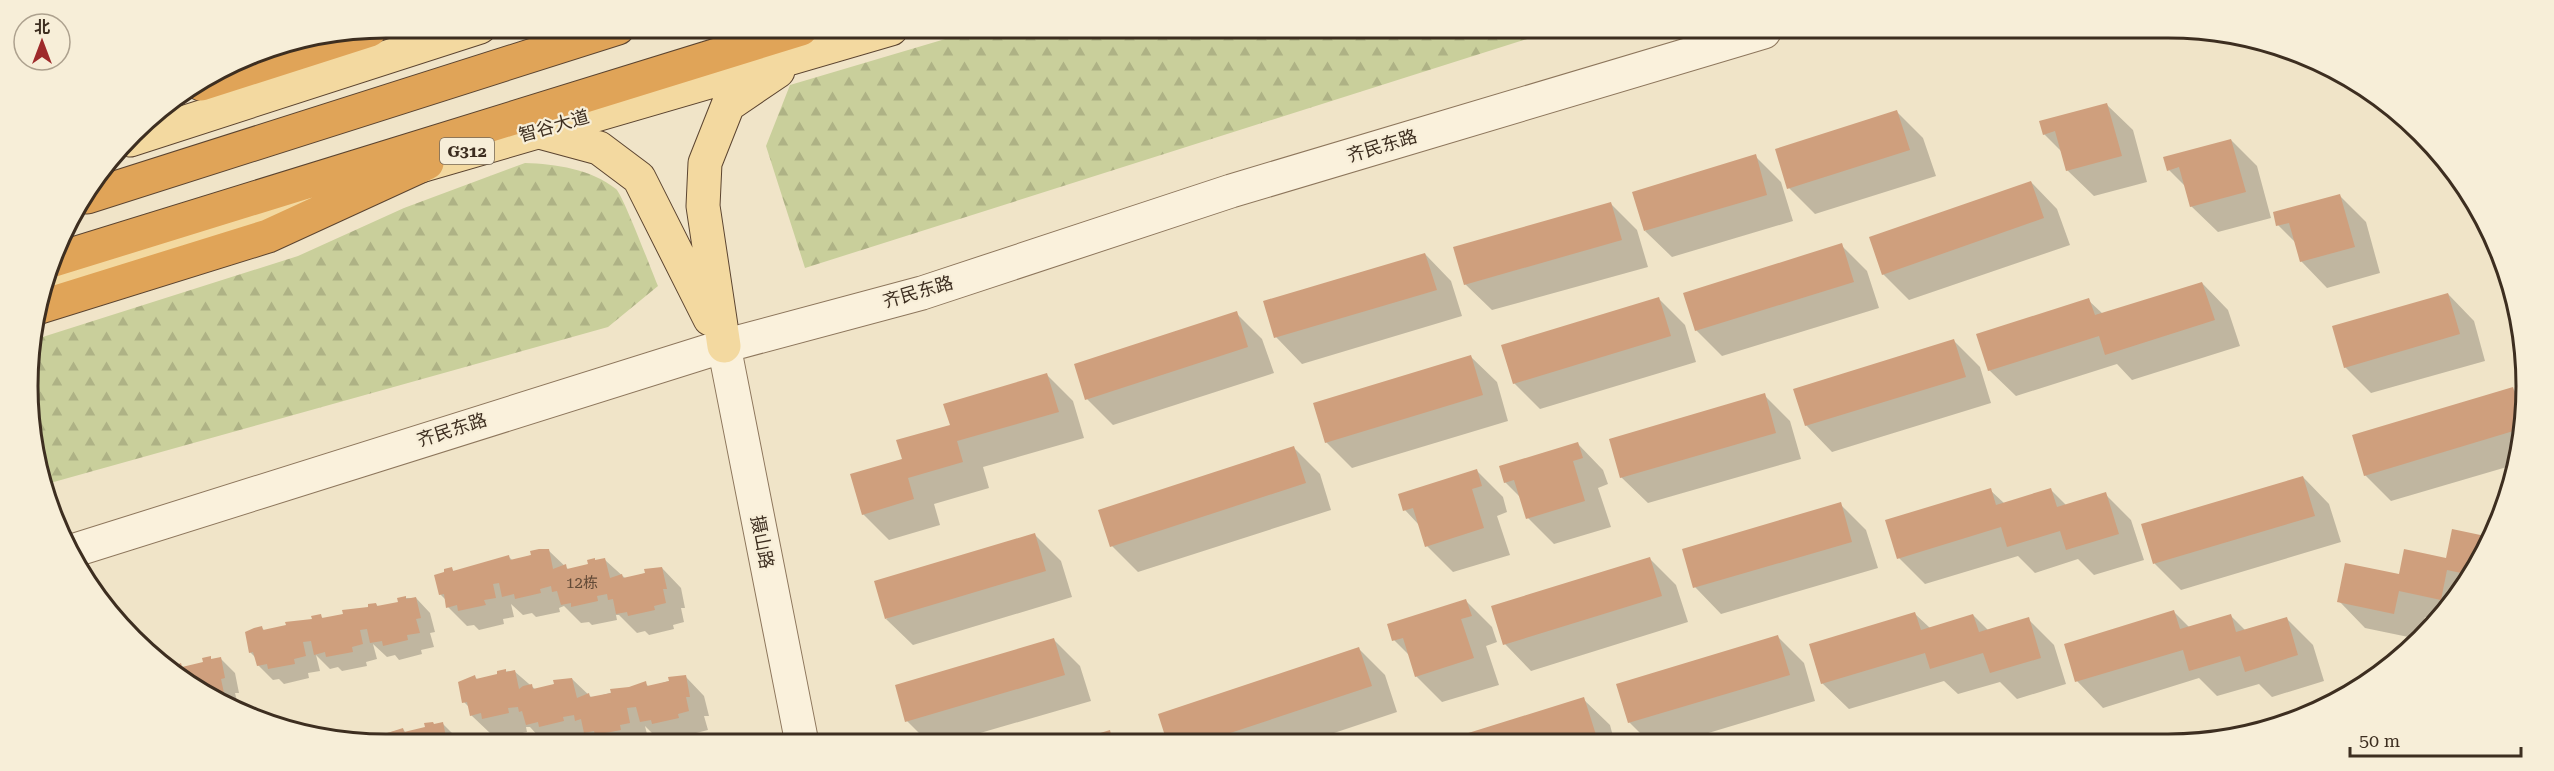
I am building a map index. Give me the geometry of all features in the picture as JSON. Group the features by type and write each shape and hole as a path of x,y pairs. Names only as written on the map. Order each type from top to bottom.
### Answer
{"highway":[{"path":"94,195 587,38"},
{"path":"229,75 330,42"},
{"name":"智谷大道","path":"62,258 800,43"},
{"path":"48,300 60,290 268,236 427,163"}],"main road":[{"path":"142,136 446,38"},
{"name":"智谷大道","path":"427,163 800,43 832,38"},
{"path":"724,346 703,206 705,163 729,105 800,43"},
{"path":"535,130 599,148 639,178 724,346"}],"street":[{"name":"齐民东路","path":"78,549 724,346 922,293 1231,191 1744,38"},
{"name":"摄山路","path":"724,346 800,734"}],"green space":[{"path":"949,38 1530,38 805,268 766,146 790,85"},
{"path":"525,163 561,166 584,172 606,182 620,194 658,286 608,327 51,483 40,431 38,408 40,338 298,256 404,208"}],"building":[{"path":"2107,103 2122,156 2066,171 2055,131 2043,135 2039,121"},
{"path":"1897,110 1910,150 1787,189 1775,149"},
{"path":"2231,139 2246,192 2190,207 2179,167 2167,171 2163,157"},
{"path":"1756,154 1767,195 1644,231 1632,192"},
{"path":"2031,181 2044,218 1882,275 1869,237"},
{"path":"2340,194 2355,247 2300,262 2289,223 2276,226 2273,212"},
{"path":"1611,202 1622,240 1464,285 1453,247"},
{"path":"1842,243 1854,282 1695,331 1683,293"},
{"path":"1425,253 1437,290 1274,338 1263,301"},
{"path":"2202,282 2215,320 2105,355 2099,336 1988,371 1976,334 2089,298 2095,315"},
{"path":"2448,293 2460,334 2344,368 2332,326"},
{"path":"1659,297 1671,336 1513,384 1501,345"},
{"path":"1237,311 1248,347 1085,400 1074,364"},
{"path":"1954,339 1966,377 1805,426 1793,389"},
{"path":"1471,355 1483,395 1325,443 1313,403"},
{"path":"1047,373 1059,412 957,441 963,462 908,478 914,499 862,515 850,474 902,459 896,440 950,425 943,404"},
{"path":"2513,387 2516,397 2514,431 2364,476 2352,435"},
{"path":"1765,393 1776,433 1620,478 1609,439"},
{"path":"1578,442 1583,458 1573,461 1585,501 1526,519 1514,480 1504,483 1499,466"},
{"path":"1294,446 1306,483 1110,547 1098,510"},
{"path":"1477,469 1482,486 1472,489 1484,528 1425,547 1413,508 1403,511 1398,494"},
{"path":"2303,476 2315,516 2153,564 2141,524"},
{"path":"1991,488 1996,505 2051,488 2057,507 2106,492 2119,534 2066,550 2060,531 2007,547 2001,527 1897,559 1885,520"},
{"path":"1841,502 1852,542 1693,588 1682,549"},
{"path":"2452,529 2483,535 2462,573 2447,570 2441,600 2399,591 2394,614 2337,602 2345,563 2399,574 2404,549 2446,558"},
{"path":"1035,533 1046,571 885,619 874,581"},
{"path":"549,549 553,569 566,564 567,569 588,564 587,560 605,558 610,578 622,574 623,578 645,573 644,569 662,567 667,589 663,589 666,603 654,606 655,610 628,616 627,612 616,614 613,599 608,600 607,594 597,596 598,601 571,607 571,603 561,605 557,591 552,592 551,586 540,589 541,593 515,599 514,594 502,597 499,583 493,584 496,598 484,600 486,605 458,611 457,605 446,608 444,594 439,595 434,575 444,572 444,569 452,567 453,571 509,555 510,560 531,555 530,551"},
{"path":"1650,557 1662,596 1503,645 1491,606"},
{"path":"406,596 406,599 416,597 421,618 416,619 420,633 407,635 408,640 383,646 382,641 370,643 367,629 360,630 363,644 352,647 353,652 326,657 325,652 314,655 311,641 303,642 306,656 294,659 295,664 268,669 267,664 257,666 253,652 249,653 245,632 254,628 262,626 263,630 286,625 285,622 312,619 311,616 321,614 322,618 343,614 342,610 368,607 368,604 376,603 377,606 398,602 397,598"},
{"path":"1466,599 1472,616 1461,619 1474,658 1415,677 1403,638 1392,641 1387,624"},
{"path":"2174,610 2180,629 2231,614 2236,632 2287,617 2298,655 2245,672 2240,656 2189,671 2183,650 2075,682 2064,644"},
{"path":"1915,612 1921,630 1973,614 1979,632 2029,617 2041,658 1990,673 1983,653 1930,669 1925,653 1821,684 1809,644"},
{"path":"1778,635 1790,675 1628,723 1616,684"},
{"path":"1054,638 1065,675 905,722 895,685"},
{"path":"1359,647 1372,686 1227,734 1164,734 1158,714"},
{"path":"221,657 225,678 221,679 224,693 178,665 181,663 182,667 203,662 202,658"},
{"path":"515,670 519,689 532,684 533,689 554,684 553,680 572,678 577,698 589,693 590,697 611,693 610,689 629,687 646,681 647,686 669,681 668,677 686,675 690,697 686,697 689,711 678,714 679,718 652,724 651,720 640,722 636,707 627,708 630,723 620,725 621,730 600,734 595,734 594,731 584,733 581,719 575,721 574,715 563,717 564,721 539,727 538,722 526,725 522,711 519,712 518,707 508,708 509,713 482,719 481,713 470,716 467,702 462,703 458,682 475,675 476,679 497,674 497,671"},
{"path":"1584,697 1596,734 1465,734"},
{"path":"443,722 445,734 384,734 403,728 404,732 425,727 424,723"},
{"path":"1110,730 1111,734 1097,734"}]}
